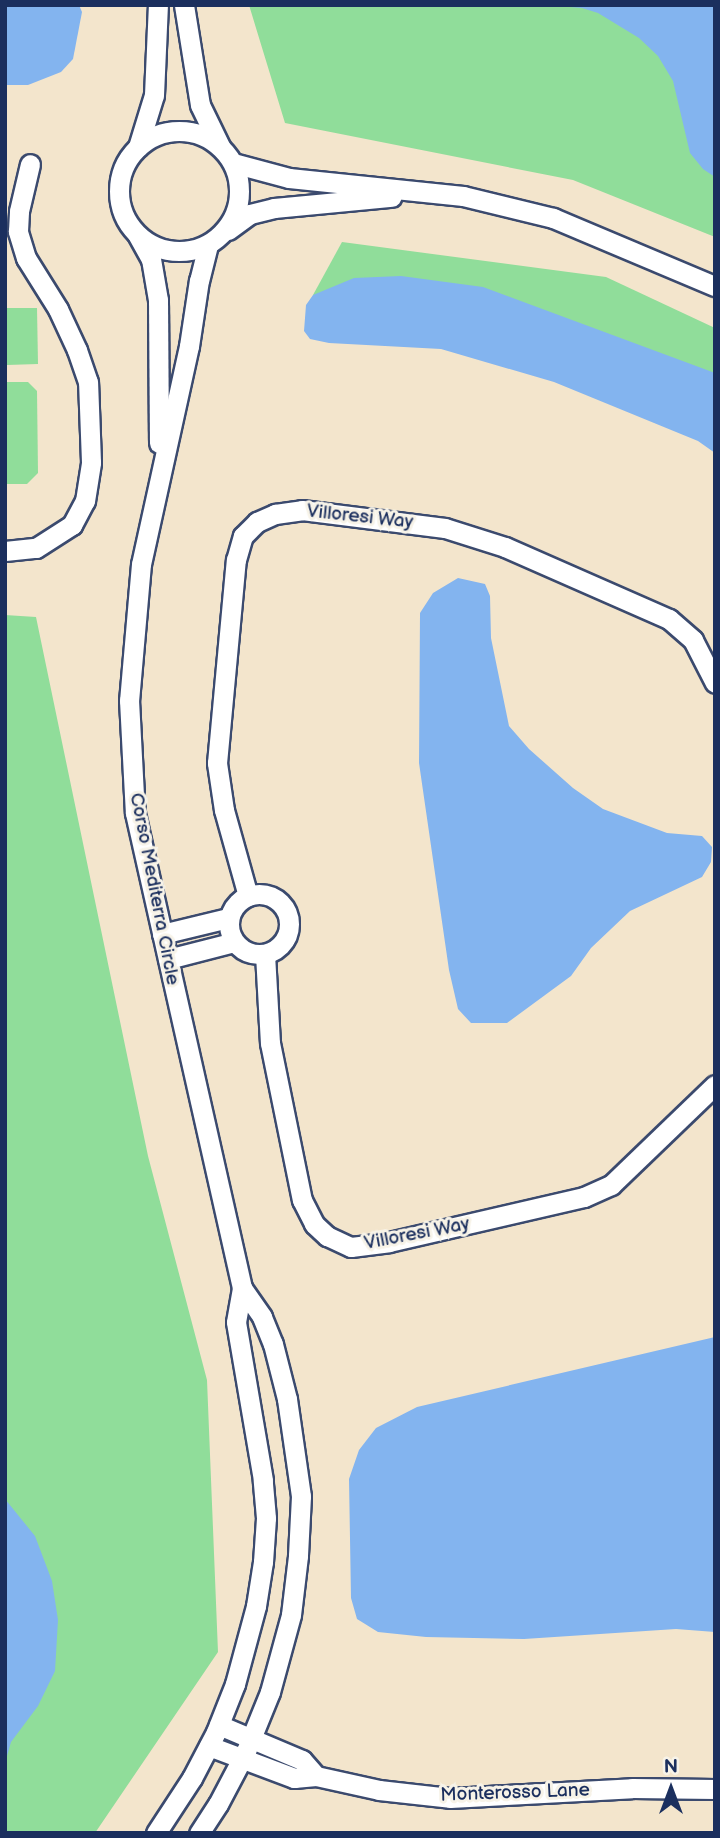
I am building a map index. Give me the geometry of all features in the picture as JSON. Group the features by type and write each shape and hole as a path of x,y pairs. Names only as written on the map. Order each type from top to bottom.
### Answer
{"street":[{"name":"Corso Mediterra Circle","path":"138,147 154,94 158,5"},
{"name":"Corso Mediterra Circle","path":"184,5 200,105 220,147 233,163 239,181 239,200 234,218 215,239 199,280 189,346 141,564 129,700 135,813 242,1288 262,1317 273,1344 296,1448 301,1496 291,1615 270,1692 242,1758 199,1833"},
{"name":"Corso Mediterra Circle","path":"158,484 158,300 151,259 125,218 120,201 120,182 125,164 138,147 153,137 170,132 205,136 220,147"},
{"path":"233,163 289,178 463,196 553,218 715,286"},
{"path":"5,551 36,548 72,525 85,502 91,462 92,421 84,371 58,309 26,258 18,231 19,211 30,164"},
{"path":"138,235 153,246 171,251 190,251 215,239 250,215 274,208 423,193"},
{"name":"Villoresi Way","path":"248,896 224,810 217,763 236,560 243,536 257,523 275,514 315,511 445,528 505,547 669,619 693,640 715,683"},
{"path":"263,894 273,897 287,913 288,933 284,942 265,954 248,953 234,942 228,929 228,918 235,905 248,896 263,894"},
{"path":"162,934 228,918"},
{"path":"167,959 234,942"},
{"name":"Villoresi Way","path":"265,954 270,1042 302,1200 314,1224 327,1236 351,1247 389,1242 593,1193 611,1185 715,1085"},
{"name":"Corso Mediterra Circle","path":"156,1833 219,1725 234,1684 256,1606 266,1518 258,1444 236,1322 242,1288"},
{"name":"Monterosso Lane","path":"219,1725 302,1760 316,1776"},
{"name":"Monterosso Lane","path":"209,1746 294,1778 316,1776 379,1790 450,1798 632,1788 715,1790"}],"green space":[{"path":"249,5 626,5 715,80 715,237 573,180 285,123"},
{"path":"342,242 606,277 715,328 715,424 313,295"},
{"path":"6,308 37,308 38,364 7,365"},
{"path":"5,382 28,382 37,391 38,473 27,484 5,484"},
{"path":"5,615 36,617 148,1156 207,1380 218,1652 95,1833 5,1833"}],"water":[{"path":"5,5 79,5 82,12 73,59 61,72 28,85 5,85"},
{"path":"546,5 715,5 715,177 703,169 690,153 673,81 658,56 639,38 598,13 582,8"},
{"path":"401,276 483,287 715,373 715,453 698,441 554,382 441,349 329,343 310,339 304,331 306,305 313,295 354,278"},
{"path":"458,578 485,584 490,596 491,638 509,726 529,749 573,788 603,809 667,833 702,836 712,847 711,862 702,877 630,911 591,948 571,976 507,1023 471,1023 458,1009 449,970 419,763 420,613 433,593"},
{"path":"715,1337 715,1632 676,1629 524,1639 426,1637 378,1632 357,1619 351,1598 349,1479 359,1450 376,1428 417,1407"},
{"path":"5,1499 35,1536 52,1581 58,1620 55,1671 38,1706 11,1742 5,1763"}]}
